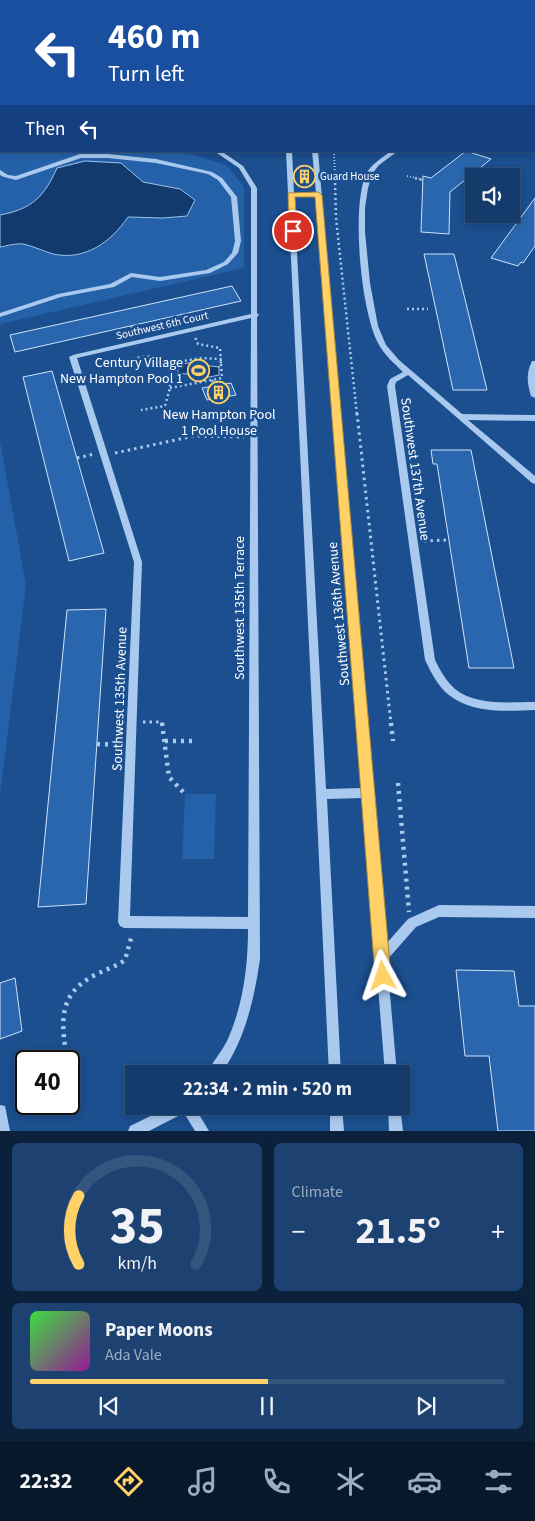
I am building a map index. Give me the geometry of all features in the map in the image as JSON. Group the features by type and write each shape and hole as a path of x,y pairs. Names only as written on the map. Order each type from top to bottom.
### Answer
{"street":[{"name":"Southwest 135th Terrace","path":"218,152 241,167 254,188 256,315 254,959 245,1012 235,1036 218,1065"},
{"name":"Southwest 136th Avenue","path":"289,152 335,1065"},
{"name":"Southwest 136th Avenue","path":"314,152 390,1065"},
{"path":"394,152 373,168 368,175 363,201 362,236 372,313 379,340 384,350 408,372 535,481"},
{"path":"0,172 6,176 16,178 63,160 80,156 108,156 156,161 210,173 220,178 234,197 238,241 235,253 226,263 208,272 160,278 131,275 112,286 60,295 0,315"},
{"path":"291,195 318,195"},
{"name":"Southwest 6th Court","path":"74,357 256,315"},
{"name":"Southwest 135th Avenue","path":"74,357 138,562 124,922 133,922"},
{"path":"535,363 531,369 530,380 535,396"},
{"name":"Southwest 137th Avenue","path":"408,372 393,381 391,386 430,660 451,692 464,700 484,705 535,706"},
{"path":"461,417 535,418"},
{"path":"321,794 368,793"},
{"path":"382,957 412,923 439,911 535,912"},
{"path":"133,922 254,923"},
{"path":"0,1110 3,1131"},
{"path":"135,1131 168,1115"},
{"path":"192,1115 202,1131"},
{"path":"337,1115 338,1131"},
{"path":"395,1115 396,1131"}],"path":[{"path":"334,152 336,218 393,741"},
{"path":"407,176 422,180"},
{"path":"408,309 428,309"},
{"path":"170,388 222,378 220,348 198,344 191,330"},
{"path":"123,361 147,356 170,363 202,358 222,359"},
{"path":"219,367 222,359"},
{"path":"141,410 165,406 166,396 170,388 170,363"},
{"path":"212,380 214,386"},
{"path":"105,455 194,436 255,436"},
{"path":"413,541 448,540"},
{"path":"132,722 162,722 169,777 185,794"},
{"path":"164,741 197,740"},
{"path":"97,744 132,745"},
{"path":"398,783 409,913"},
{"path":"66,1050 62,1021 63,1005 78,986 125,960 130,946 133,922"}],"shaded area":[{"path":"0,152 188,153 226,165 244,187 244,268 0,324"},
{"path":"85,161 121,163 143,182 180,189 195,200 187,216 163,218 128,217 105,242 96,248 76,255 53,254 23,244 0,247 0,215 21,209 36,200 47,187 57,168"},
{"name":"Century Village New Hampton Pool 1","path":"199,361 201,365 219,367 219,375 199,379 196,375 178,373 178,365"},
{"path":"0,441 26,585 0,796"},
{"path":"185,794 216,794 214,859 182,859"}],"building":[{"path":"465,152 491,159 480,168 465,168 465,180 450,192 449,234 421,232 423,176 431,178"},
{"path":"535,198 535,246 523,263 521,262 518,266 491,258 517,223 520,223 520,218"},
{"path":"424,254 454,254 487,390 453,390"},
{"path":"232,286 241,301 15,352 10,335"},
{"path":"52,371 104,553 69,561 23,377"},
{"name":"New Hampton Pool 1 Pool House","path":"231,383 236,395 207,400 202,388"},
{"path":"431,450 471,450 514,668 469,668 437,464 433,464"},
{"path":"106,609 86,904 38,907 67,610"},
{"path":"456,970 514,971 519,1006 535,1006 535,1131 498,1131 489,1056 465,1056"},
{"path":"15,978 22,1031 0,1039 0,983"}],"place":[{"name":"Guard House","path":"304,176"},
{"name":"Century Village New Hampton Pool 1","path":"199,370"},
{"name":"New Hampton Pool 1 Pool House","path":"219,392"}],"route":[{"path":"293,231 291,195 318,195 383,976"}]}
